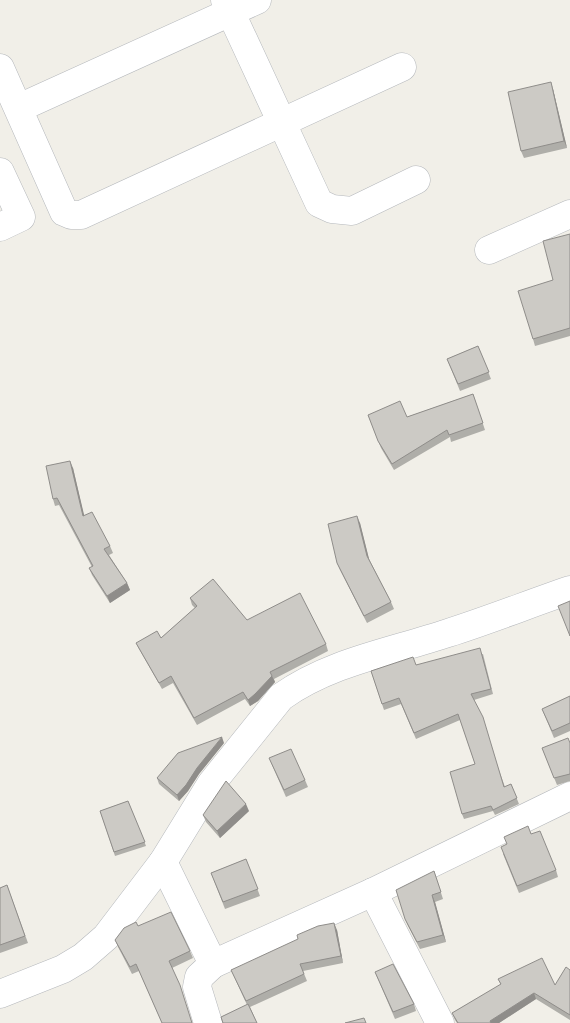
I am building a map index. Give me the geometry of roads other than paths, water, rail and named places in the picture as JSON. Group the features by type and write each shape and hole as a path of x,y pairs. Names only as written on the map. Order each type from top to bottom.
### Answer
{"street":[{"path":"19,108 228,6 257,0"},
{"path":"228,6 320,203 332,210 352,211 416,180"},
{"path":"0,68 64,212 71,215 82,215 402,67"},
{"path":"0,172 21,217 0,227"},
{"path":"489,250 570,214"},
{"path":"0,994 63,969 83,957 106,937 163,862 211,784 281,697 296,686 356,660 447,634 570,590"},
{"path":"208,1023 198,987 198,977 213,964 373,892 570,796"},
{"path":"163,862 213,964"},
{"path":"373,892 440,1023"}]}
